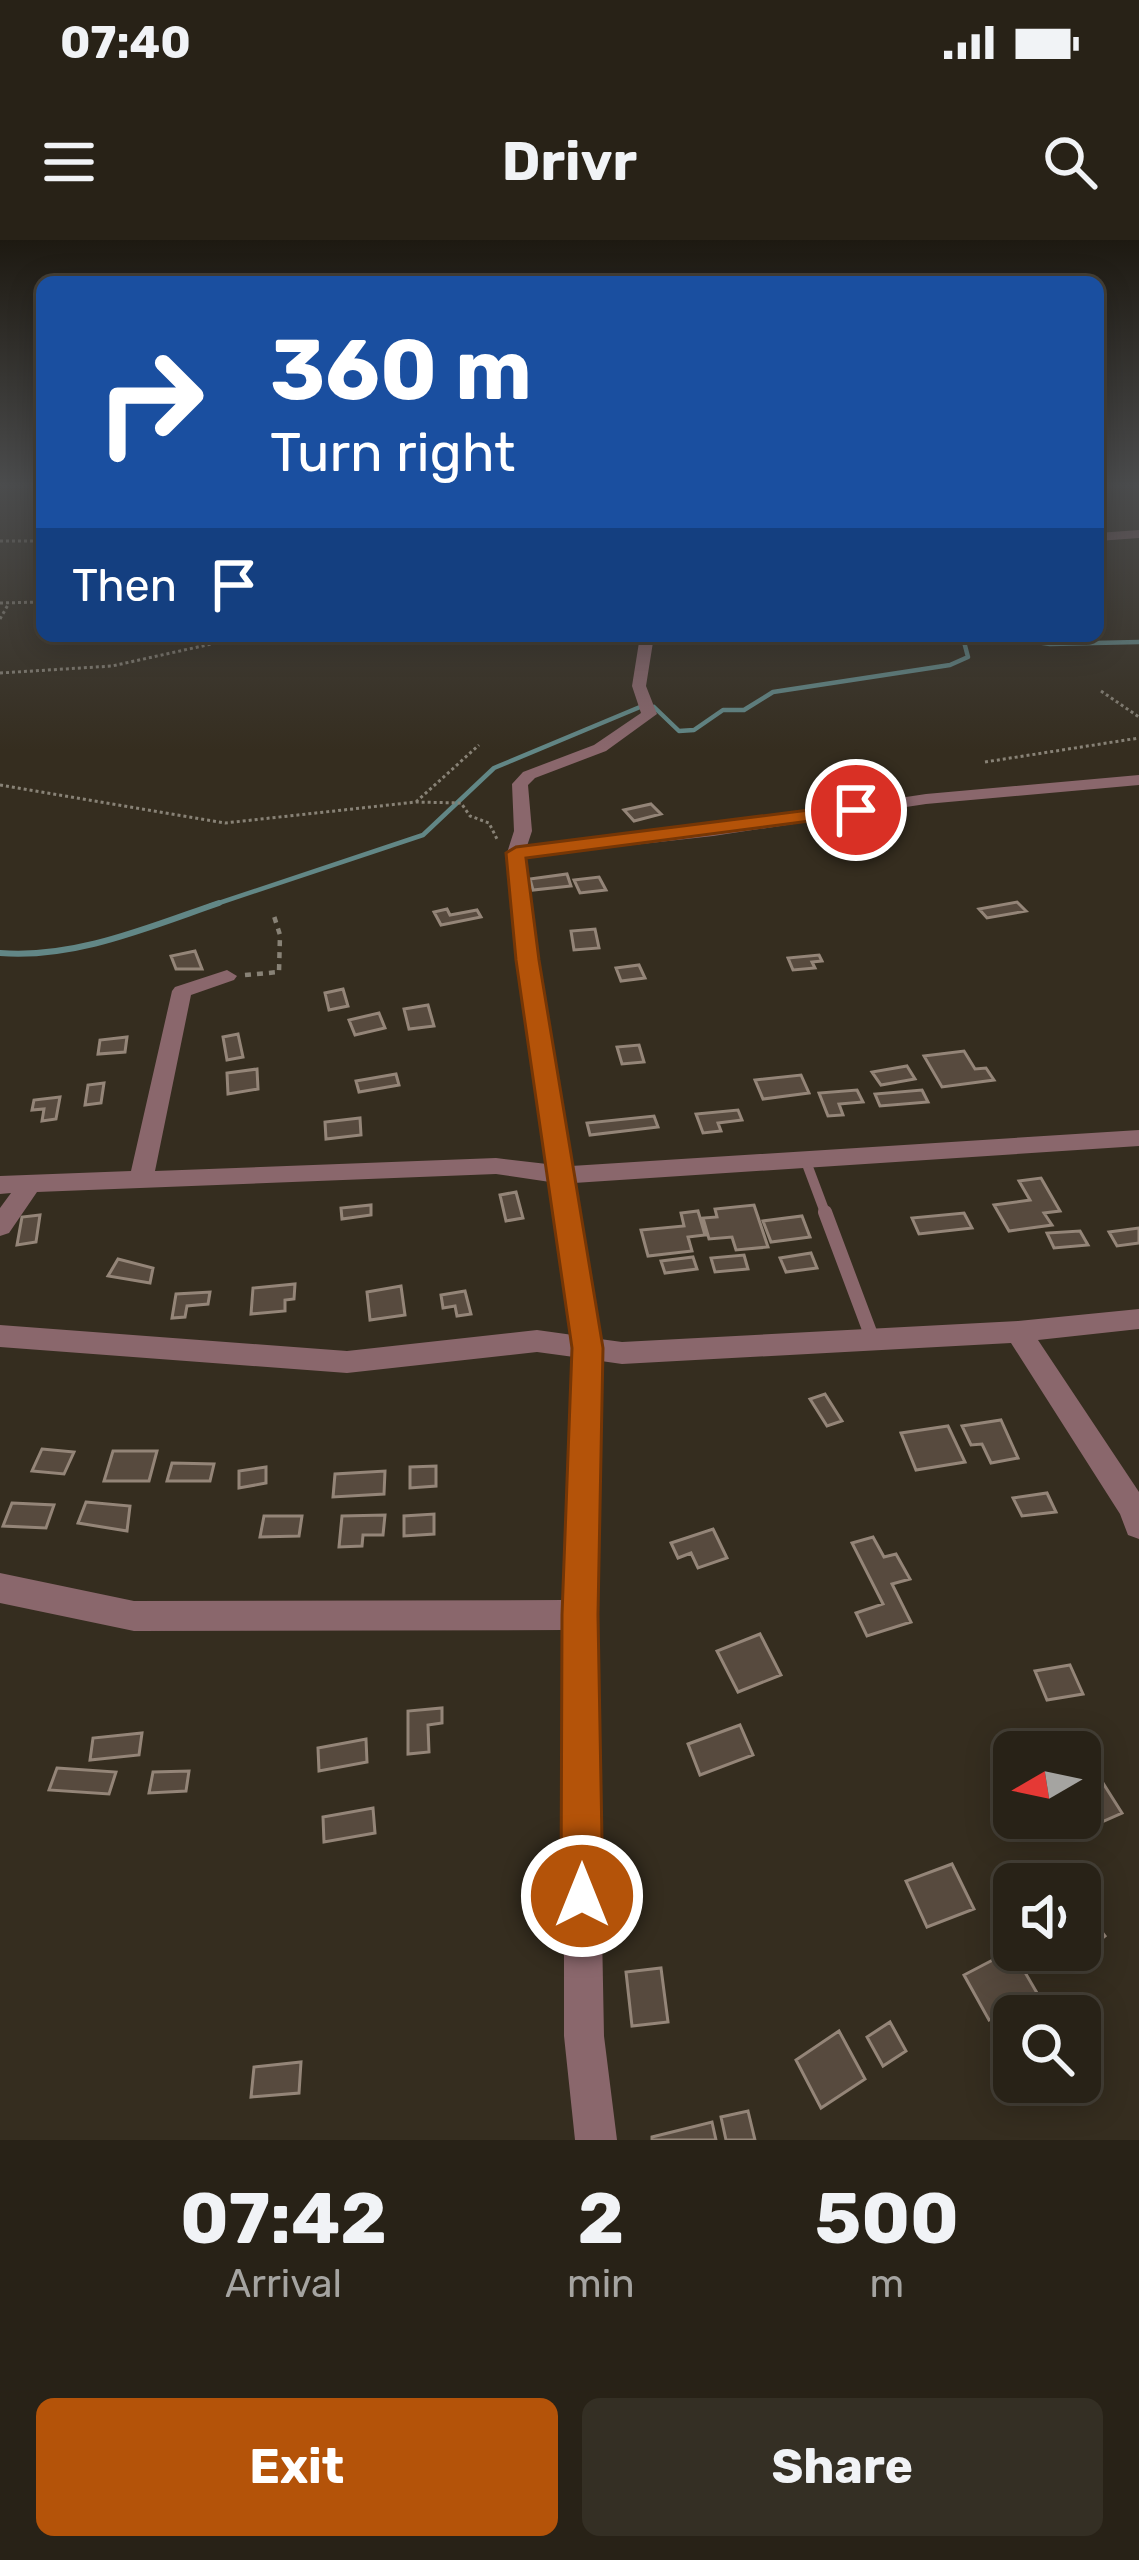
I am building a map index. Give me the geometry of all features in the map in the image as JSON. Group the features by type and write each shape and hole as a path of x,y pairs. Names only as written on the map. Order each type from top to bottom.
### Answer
{"street":[{"path":"596,2140 584,2036 580,1615 587,1348 527,960 516,853 523,831 520,784 529,775 600,748 649,714 640,686 646,642"},
{"path":"516,853 713,831 926,799 1139,780"},
{"path":"142,1177 182,991 227,976"},
{"path":"0,1185 496,1166 563,1175 1139,1138"},
{"path":"0,1226 28,1186"},
{"path":"0,1336 346,1362 537,1341 622,1353 1018,1332 1139,1319"},
{"path":"1018,1332 1133,1508 1139,1525"},
{"path":"0,1588 134,1616 580,1615"}],"lane":[{"path":"806,1159 873,1340"}],"path":[{"path":"0,603 36,602"},
{"path":"0,619 9,603"},
{"path":"0,673 112,666 221,642"},
{"path":"1101,691 1139,717"},
{"path":"986,762 1139,738"},
{"path":"416,802 432,782 468,763 479,746"},
{"path":"0,785 225,823 416,802 461,803 470,816 489,823 496,840 516,853"},
{"path":"227,976 279,972 280,935 274,916"}],"building":[{"path":"651,804 661,814 634,821 624,810"},
{"path":"567,874 571,886 533,890 530,879"},
{"path":"599,877 606,890 580,893 574,880"},
{"path":"1017,902 1026,911 987,918 979,909"},
{"path":"447,909 450,915 477,910 481,917 441,925 434,912"},
{"path":"595,929 599,948 574,950 571,931"},
{"path":"195,951 202,969 176,969 171,956"},
{"path":"819,955 822,961 812,962 815,968 793,970 788,958"},
{"path":"639,965 645,978 621,981 616,968"},
{"path":"343,989 348,1006 329,1010 325,993"},
{"path":"428,1005 434,1026 409,1029 404,1009"},
{"path":"379,1013 385,1028 355,1035 349,1020"},
{"path":"238,1034 243,1057 227,1060 223,1037"},
{"path":"127,1037 125,1052 98,1054 100,1040"},
{"path":"639,1045 644,1062 622,1064 617,1047"},
{"path":"964,1051 975,1069 986,1068 994,1080 942,1087 924,1056"},
{"path":"907,1066 915,1079 881,1085 872,1072"},
{"path":"257,1069 258,1089 228,1094 227,1073"},
{"path":"396,1074 399,1085 359,1092 356,1081"},
{"path":"801,1075 809,1093 763,1099 755,1080"},
{"path":"104,1083 101,1103 85,1105 88,1085"},
{"path":"857,1090 863,1102 839,1104 843,1115 828,1116 819,1093"},
{"path":"922,1090 928,1102 880,1106 875,1094"},
{"path":"60,1097 56,1119 42,1121 44,1109 32,1110 34,1100"},
{"path":"738,1110 742,1120 718,1123 721,1131 703,1133 696,1114"},
{"path":"654,1116 658,1127 590,1135 587,1123"},
{"path":"360,1118 361,1135 326,1139 325,1122"},
{"path":"1041,1178 1060,1211 1044,1213 1052,1225 1009,1231 994,1205 1030,1200 1019,1181"},
{"path":"516,1192 523,1218 506,1221 500,1195"},
{"path":"371,1205 371,1215 342,1219 341,1208"},
{"path":"754,1205 768,1247 736,1250 732,1237 709,1239 703,1218 717,1217 715,1209"},
{"path":"698,1211 705,1235 688,1237 692,1251 648,1256 641,1230 684,1226 681,1213"},
{"path":"964,1213 972,1228 919,1234 912,1218"},
{"path":"40,1215 36,1242 17,1245 22,1217"},
{"path":"802,1216 810,1237 771,1242 763,1221"},
{"path":"1139,1228 1139,1243 1117,1246 1109,1232"},
{"path":"1080,1231 1088,1245 1054,1248 1047,1233"},
{"path":"811,1253 817,1268 786,1272 780,1258"},
{"path":"744,1255 748,1269 715,1272 711,1258"},
{"path":"693,1257 697,1269 665,1273 661,1261"},
{"path":"118,1259 153,1268 150,1283 108,1276"},
{"path":"295,1284 294,1299 285,1300 285,1311 251,1314 253,1288"},
{"path":"401,1286 405,1315 370,1320 367,1292"},
{"path":"465,1291 471,1314 457,1316 455,1306 443,1308 441,1295"},
{"path":"210,1292 208,1304 187,1306 185,1317 172,1318 176,1294"},
{"path":"825,1394 842,1421 827,1426 810,1399"},
{"path":"1001,1420 1018,1458 991,1463 982,1444 971,1445 962,1426"},
{"path":"948,1426 965,1462 916,1470 901,1433"},
{"path":"42,1449 74,1452 64,1474 32,1471"},
{"path":"113,1451 157,1451 149,1481 104,1481"},
{"path":"172,1463 214,1464 210,1481 167,1481"},
{"path":"436,1466 436,1486 410,1488 410,1467"},
{"path":"266,1467 266,1483 239,1488 239,1471"},
{"path":"385,1471 384,1494 333,1497 335,1474"},
{"path":"1047,1493 1056,1512 1022,1516 1013,1498"},
{"path":"86,1502 130,1506 127,1531 78,1523"},
{"path":"12,1503 54,1505 46,1528 3,1526"},
{"path":"434,1514 434,1534 404,1536 404,1516"},
{"path":"385,1515 383,1535 363,1535 362,1546 339,1547 342,1516"},
{"path":"264,1516 302,1516 299,1536 260,1537"},
{"path":"713,1529 727,1558 698,1568 691,1553 678,1558 671,1543"},
{"path":"873,1537 884,1557 896,1554 910,1579 892,1584 911,1622 867,1636 856,1613 883,1604 852,1543"},
{"path":"760,1634 781,1675 738,1692 717,1651"},
{"path":"1070,1665 1083,1694 1047,1700 1035,1671"},
{"path":"442,1708 442,1723 428,1725 429,1752 408,1754 408,1711"},
{"path":"740,1725 753,1755 700,1775 688,1744"},
{"path":"142,1733 139,1755 90,1760 93,1738"},
{"path":"366,1739 367,1762 319,1771 318,1748"},
{"path":"57,1768 116,1772 109,1794 49,1790"},
{"path":"189,1771 186,1791 149,1793 153,1772"},
{"path":"1101,1780 1122,1813 1101,1822"},
{"path":"373,1808 375,1833 324,1842 323,1817"},
{"path":"952,1864 974,1909 927,1927 906,1881"},
{"path":"993,1960 993,1971 1024,1971 1037,1993 993,1995 989,2020 964,1975"},
{"path":"661,1968 668,2022 632,2026 626,1972"},
{"path":"890,2022 906,2051 883,2066 867,2037"},
{"path":"839,2031 865,2079 821,2108 796,2060"},
{"path":"301,2062 299,2093 251,2097 254,2067"},
{"path":"748,2111 755,2140 726,2140 721,2117"},
{"path":"712,2122 716,2140 652,2140 652,2137"}],"waterway":[{"path":"654,707 679,731 694,730 723,710 744,710 773,692 950,665 968,657 964,642"},
{"path":"1036,642 1139,642"},
{"path":"219,903 423,835 494,768 640,707"},
{"path":"0,953 84,946 219,903"},
{"path":"210,906 219,903"}],"route":[{"path":"582,1896 580,1615 587,1348 527,960 516,853 856,810"}]}
